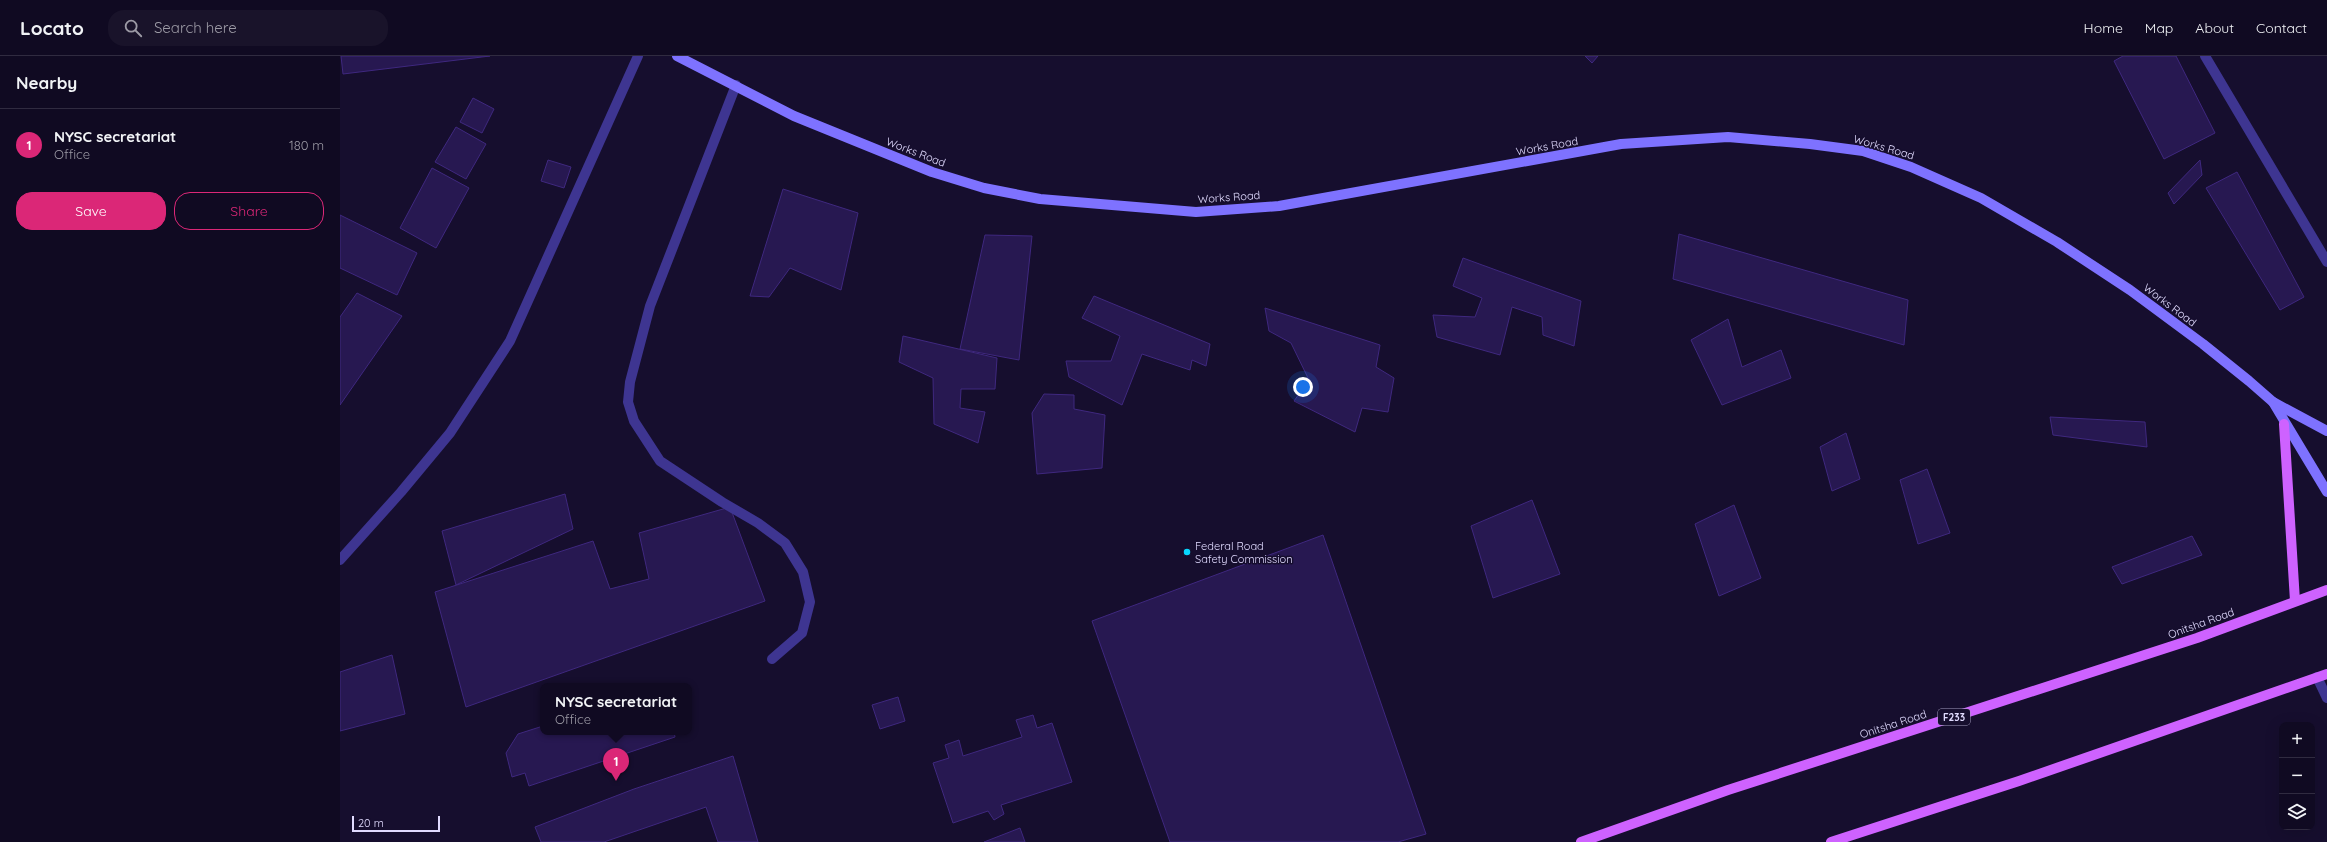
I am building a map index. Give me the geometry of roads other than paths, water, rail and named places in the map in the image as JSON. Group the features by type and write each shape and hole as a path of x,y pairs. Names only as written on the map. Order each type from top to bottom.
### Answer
{"main road":[{"name":"Works Road","path":"677,56 794,116 932,172 984,188 1040,199 1196,212 1279,206 1621,144 1678,139 1728,137 1810,144 1863,151 1911,167 1981,198 2056,242 2155,308 2204,344 2274,402 2284,424 2327,492"},
{"path":"2274,402 2327,431"},
{"path":"2284,424 2295,601"},
{"name":"Onitsha Road","path":"1581,842 1728,790 2197,638 2327,590"},
{"path":"1831,842 2019,781 2322,676"}],"street":[{"path":"340,560 401,492 450,433 510,341 638,56"},
{"path":"2205,56 2327,262"},
{"path":"736,85 650,306 630,382 628,402 634,421 660,461 764,527 784,543 803,572 810,602 802,633 772,659"},
{"path":"2322,676 2327,698"}],"place":[{"name":"Federal Road Safety Commission","path":"1187,552"},
{"name":"NYSC secretariat","path":"616,781"}]}
